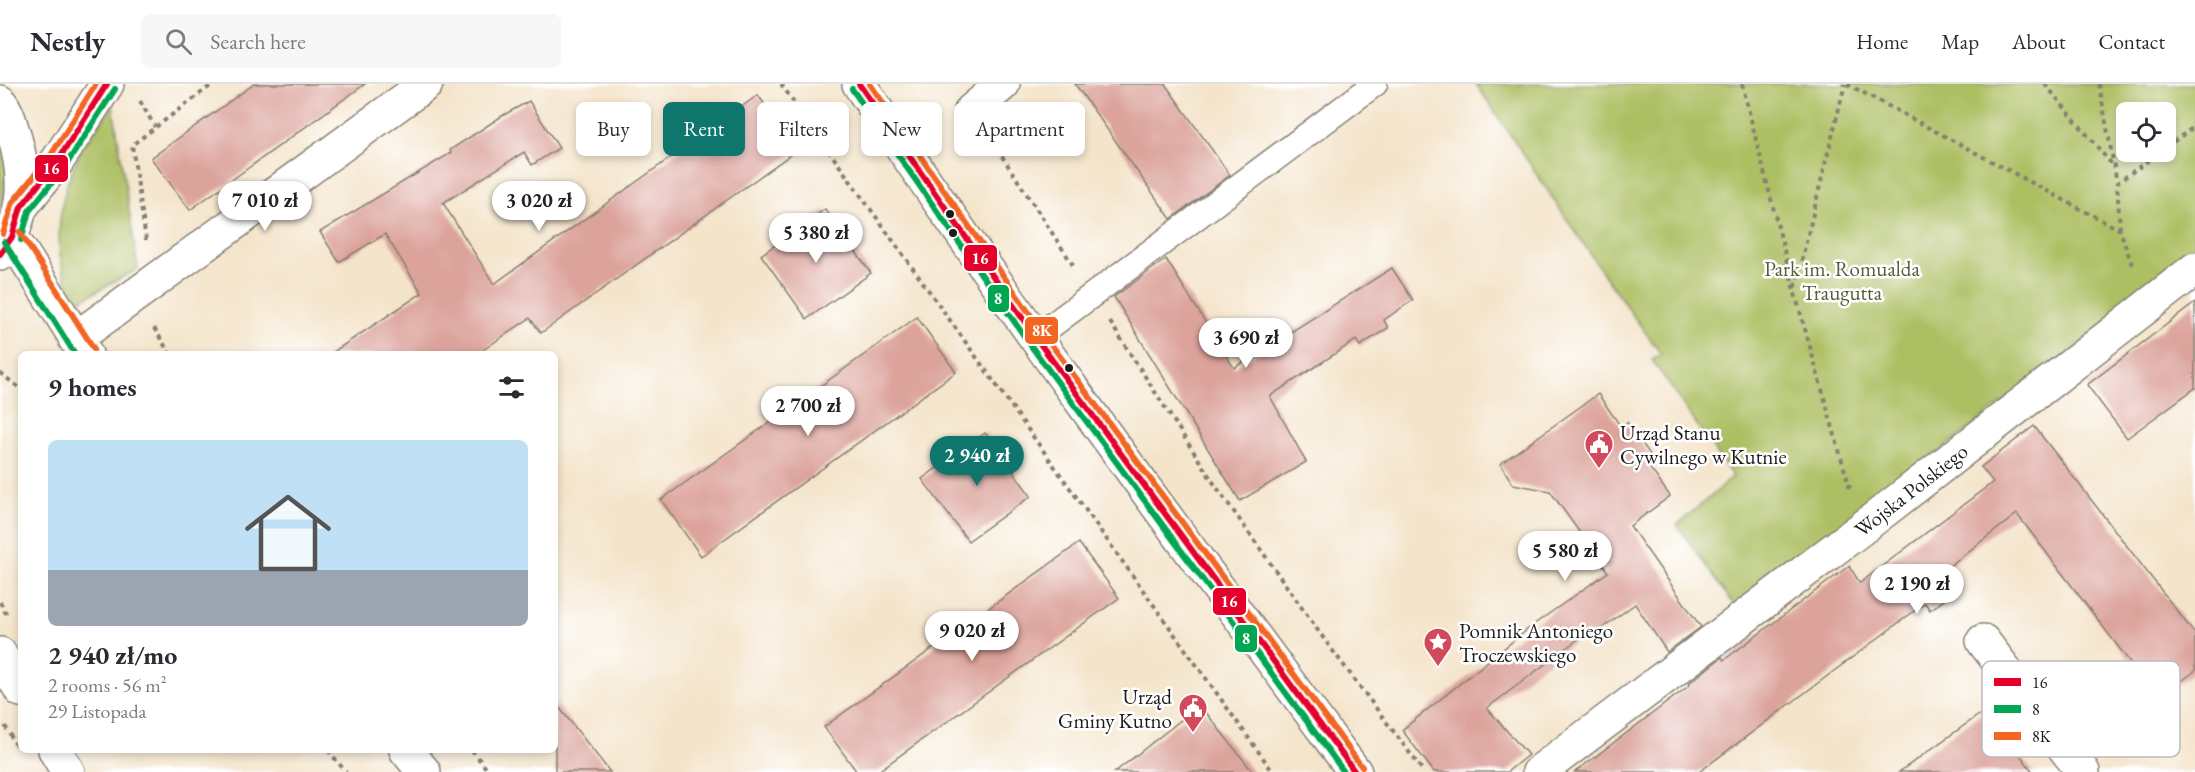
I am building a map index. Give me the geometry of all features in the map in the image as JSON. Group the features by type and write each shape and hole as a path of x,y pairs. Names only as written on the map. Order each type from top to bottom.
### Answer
{"street":[{"path":"11,233 108,84"},
{"path":"0,102 6,111 22,162 11,233 80,347 152,284 426,84"},
{"path":"859,84 1035,338 1354,772"},
{"path":"982,102 1003,84"},
{"name":"Wojska Polskiego","path":"1539,772 1861,529 2195,269"},
{"path":"1983,641 1998,661"},
{"path":"0,654 18,685"},
{"path":"57,753 68,772"},
{"path":"408,753 424,772"},
{"path":"2072,757 2083,772"}],"lane":[{"path":"1035,338 1376,84"}],"path":[{"path":"168,351 154,331 152,284 132,145 213,84"},
{"path":"781,84 1273,772"},
{"path":"1742,84 1794,290 1861,529"},
{"path":"1794,290 1846,84 2120,230"},
{"path":"2045,84 2114,167"},
{"path":"2100,85 2117,183 2120,230 2147,308"},
{"path":"2176,140 2195,126"},
{"path":"1001,156 1080,276"},
{"path":"2117,183 2146,162"},
{"path":"1106,315 1215,485 1324,639 1424,772"},
{"path":"0,373 18,386"},
{"path":"330,753 346,772"},
{"path":"474,753 489,772"}],"green space":[{"name":"Park im. Romualda Traugutta","path":"1476,84 2195,84 2195,255 1736,608 1677,525 1733,477 1652,360 1661,354 1609,282"},
{"path":"113,105 138,269 81,300 68,284 62,267 59,236 62,203 77,159"},
{"path":"0,137 7,173 0,218"}],"building":[{"path":"254,84 365,84 190,210 151,158"},
{"path":"1075,84 1165,84 1230,175 1171,219"},
{"path":"758,95 763,102 757,102 757,156 789,156 541,333 530,318 481,351 335,351 422,293 385,234 339,262 320,232 451,153 450,150 529,101 559,148 532,165 524,152 443,203 494,284 673,156 745,156 745,104"},
{"path":"825,209 871,273 807,319 761,255"},
{"path":"1166,259 1234,368 1392,268 1413,300 1384,320 1388,328 1360,346 1356,340 1270,396 1306,462 1240,501 1114,297"},
{"path":"2195,303 2195,388 2127,438 2087,385"},
{"path":"917,317 956,372 701,556 661,500"},
{"path":"1598,394 1621,427 1627,422 1654,460 1647,464 1670,496 1630,526 1701,627 1667,652 1635,604 1591,636 1588,632 1487,708 1528,755 1507,772 1434,772 1402,730 1533,625 1608,572 1550,491 1513,484 1500,464"},
{"path":"2034,426 2195,634 2195,671 2180,682 2180,661 2129,661 2017,514 1947,568 1962,587 1930,610 1925,603 1699,772 1575,772 1690,685 1689,683 1722,657 1724,660 1849,566 1860,583 1993,482 1981,467"},
{"path":"985,433 1031,496 968,541 922,479"},
{"path":"1079,543 1119,598 877,772 857,772 824,727"},
{"name":"Urząd Gminy Kutno","path":"1200,705 1253,772 1115,772"},
{"path":"558,706 610,772 555,772 555,753 558,753"},
{"path":"1982,713 1982,757 2022,757 2033,772 1899,772"}],"transit line":[{"name":"8K","path":"3,234 13,202 51,155 96,84"},
{"name":"16","path":"0,254 12,237 21,207 58,160 107,84"},
{"name":"16","path":"859,84 1041,345 1355,772"},
{"name":"8K","path":"870,84 1048,340 1362,767"},
{"name":"8","path":"21,240 29,211 66,165 115,89"},
{"name":"8","path":"852,89 1034,350 1344,772"},
{"name":"8K","path":"20,232 94,349"},
{"name":"8","path":"4,242 73,351"}],"place":[{"name":"Urząd Stanu Cywilnego w Kutnie","path":"1599,470"},
{"name":"Pomnik Antoniego Troczewskiego","path":"1438,668"},
{"name":"Urząd Gminy Kutno","path":"1193,734"}]}
